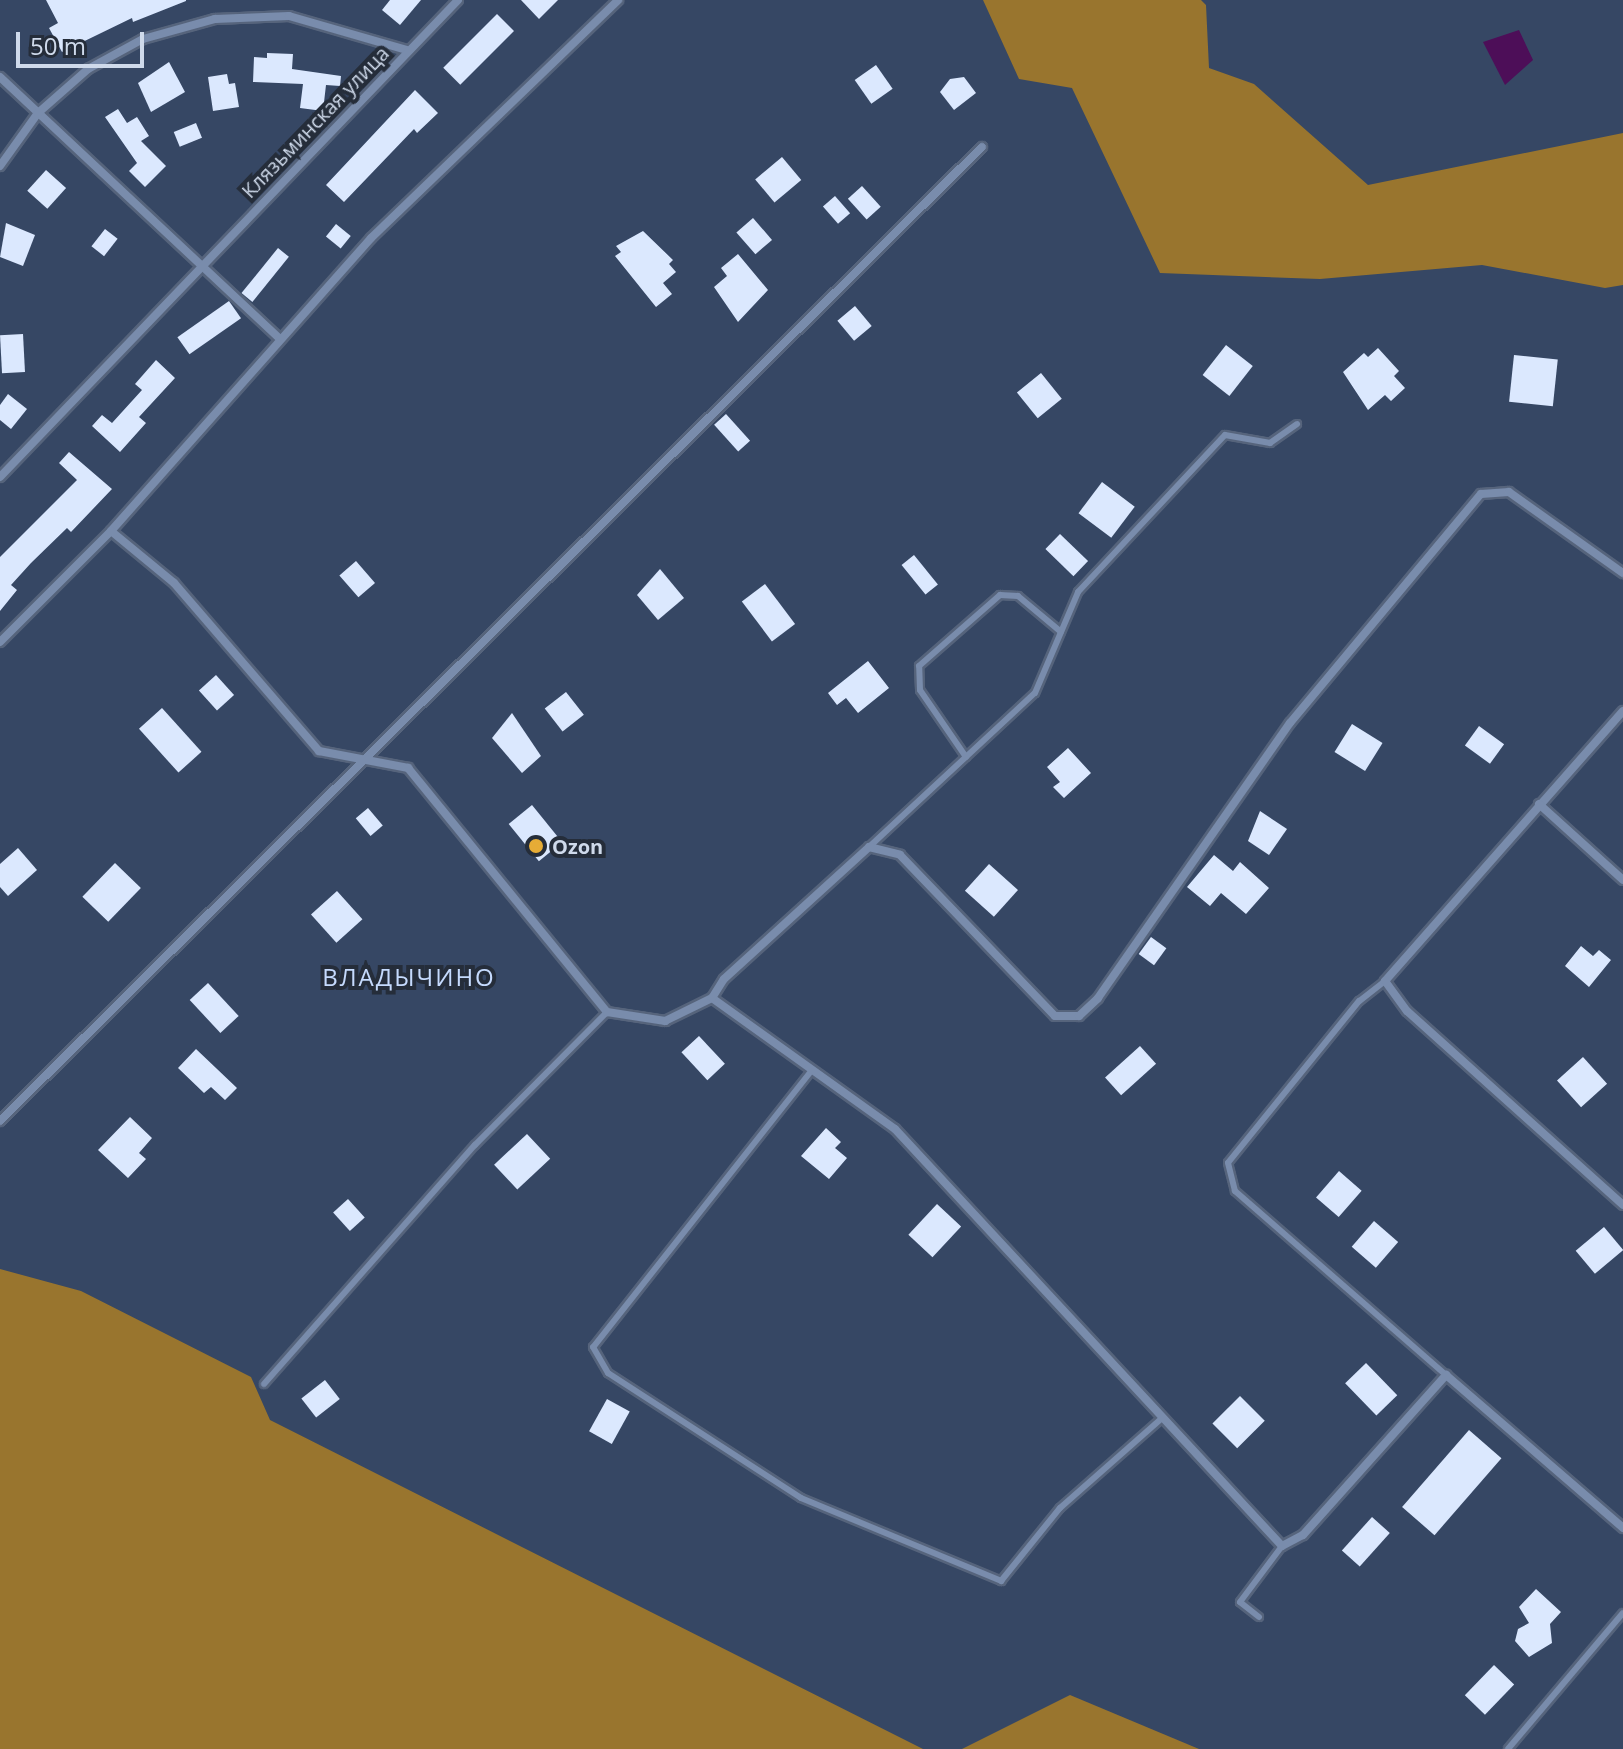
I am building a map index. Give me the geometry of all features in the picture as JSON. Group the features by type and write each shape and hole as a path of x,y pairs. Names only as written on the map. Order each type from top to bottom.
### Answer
{"street":[{"name":"Клязьминская улица","path":"0,477 197,267 458,0"},
{"path":"0,642 111,531 371,238 618,0"},
{"path":"0,166 38,113 88,69 143,39 215,19 289,16 407,50"},
{"path":"0,77 197,267 280,339"},
{"path":"0,1121 330,799 359,763 982,147"},
{"path":"111,531 174,583 319,751 359,763 408,768 607,1012 665,1021 712,998 724,979 869,847 900,855 1055,1016 1079,1016 1098,998 1290,723 1481,494 1509,492 1623,573"},
{"path":"1623,711 1385,981 1407,1011 1623,1205"},
{"path":"1539,804 1623,880"},
{"path":"712,998 895,1129 1282,1546 1303,1535 1446,1375 1623,1528"}],"lane":[{"path":"869,847 1035,693 1078,592 1225,435 1270,443 1297,424"},
{"path":"966,757 920,690 919,666 1000,595 1018,596 1061,632"},
{"path":"1385,981 1359,1001 1228,1163 1235,1191 1446,1375"},
{"path":"264,1384 475,1145 607,1012"},
{"path":"812,1070 593,1347 608,1373 801,1498 1001,1581 1060,1508 1161,1419"},
{"path":"1259,1617 1240,1602 1282,1546"},
{"path":"1508,1749 1623,1613"}],"shaded area":[{"path":"983,0 1201,0 1206,5 1209,68 1254,84 1368,185 1623,133 1623,285 1605,288 1482,265 1320,279 1160,273 1072,88 1019,79"},
{"path":"1519,30 1533,60 1505,85 1483,42"},
{"path":"0,1269 81,1291 251,1377 270,1420 923,1749 0,1749"},
{"path":"1070,1695 1199,1749 962,1749"}],"building":[{"path":"46,0 186,1 133,22 132,18 62,52 49,28 58,23"},
{"path":"390,0 421,0 400,25 382,10"},
{"path":"521,0 558,0 539,19"},
{"path":"497,14 514,31 460,85 443,68"},
{"path":"267,53 293,54 292,69 341,76 340,86 326,85 323,111 300,108 303,84 253,82 254,57 267,58"},
{"path":"169,62 185,92 151,112 138,83"},
{"path":"876,65 893,89 871,104 855,80"},
{"path":"227,74 229,84 235,83 239,107 213,111 208,77"},
{"path":"964,77 976,93 954,110 940,92 950,79"},
{"path":"415,90 438,113 417,133 414,129 344,202 326,185"},
{"path":"118,109 127,123 137,117 149,136 141,141 166,166 145,187 129,171 137,163 105,117"},
{"path":"196,123 202,138 180,147 174,132"},
{"path":"782,157 801,180 774,202 755,179"},
{"path":"46,170 66,188 47,209 27,191"},
{"path":"862,186 881,207 867,220 848,199"},
{"path":"835,196 850,213 838,224 823,206"},
{"path":"753,218 772,240 755,254 736,232"},
{"path":"6,223 35,235 23,266 0,257"},
{"path":"336,224 351,236 341,248 326,236"},
{"path":"105,229 118,239 104,256 91,246"},
{"path":"643,231 673,260 669,264 676,272 663,283 672,294 656,307 615,256 621,252 616,246"},
{"path":"278,248 289,257 252,302 241,293"},
{"path":"738,254 768,290 738,322 714,287 727,276 721,268"},
{"path":"229,301 241,318 189,354 177,337"},
{"path":"855,306 872,326 854,341 837,321"},
{"path":"23,334 25,372 2,373 0,335"},
{"path":"1226,345 1253,366 1229,396 1203,375"},
{"path":"1378,348 1399,371 1394,376 1405,388 1391,401 1385,395 1368,410 1343,372 1364,353 1368,357"},
{"path":"1514,355 1558,360 1553,406 1509,402"},
{"path":"156,360 175,378 139,417 146,423 120,452 92,426 102,415 112,423 142,390 135,384"},
{"path":"1041,373 1062,399 1038,418 1017,393"},
{"path":"8,394 27,409 11,429 0,420 0,405"},
{"path":"726,414 750,441 738,451 714,425"},
{"path":"69,452 112,489 71,532 67,528 31,563 11,585 17,590 0,611 0,557 77,480 59,463"},
{"path":"1102,482 1135,507 1111,538 1079,513"},
{"path":"1060,534 1088,561 1073,576 1045,549"},
{"path":"914,555 938,585 925,595 902,565"},
{"path":"356,561 375,583 358,597 339,575"},
{"path":"660,569 684,598 658,620 637,595"},
{"path":"765,584 795,624 772,641 742,601"},
{"path":"868,661 889,688 858,713 846,698 837,705 828,693"},
{"path":"216,675 234,695 217,710 199,690"},
{"path":"566,692 584,715 563,731 545,709"},
{"path":"162,708 201,752 178,773 139,729"},
{"path":"512,713 541,756 522,773 492,738"},
{"path":"1352,724 1383,743 1365,771 1335,752"},
{"path":"1479,726 1504,744 1490,764 1465,745"},
{"path":"1068,748 1091,773 1064,798 1053,787 1060,782 1047,767"},
{"path":"532,805 562,842 539,861 509,824"},
{"path":"368,808 383,826 371,836 356,818"},
{"path":"1260,811 1287,829 1269,855 1248,841"},
{"path":"18,848 37,870 8,896 0,887 0,864"},
{"path":"1214,855 1233,871 1240,862 1269,888 1246,914 1221,893 1210,906 1187,887"},
{"path":"115,863 141,888 108,922 82,897"},
{"path":"989,864 1018,890 994,917 965,891"},
{"path":"337,891 362,919 336,943 311,914"},
{"path":"1151,937 1166,948 1154,965 1139,954"},
{"path":"1581,946 1593,956 1599,950 1611,960 1589,987 1565,966"},
{"path":"208,983 239,1016 220,1033 190,1000"},
{"path":"699,1036 725,1064 707,1080 681,1052"},
{"path":"1140,1046 1156,1064 1121,1095 1105,1077"},
{"path":"196,1049 237,1088 225,1100 211,1087 204,1093 178,1068"},
{"path":"1583,1057 1607,1084 1581,1107 1557,1080"},
{"path":"130,1117 152,1138 139,1153 146,1159 128,1178 98,1150"},
{"path":"826,1128 841,1142 835,1148 847,1158 829,1179 801,1156"},
{"path":"527,1134 550,1159 517,1190 494,1165"},
{"path":"1339,1171 1362,1191 1339,1217 1316,1197"},
{"path":"348,1199 365,1218 350,1231 333,1212"},
{"path":"937,1204 961,1227 932,1257 908,1235"},
{"path":"1374,1221 1398,1242 1376,1268 1352,1247"},
{"path":"1604,1227 1623,1250 1595,1274 1576,1251"},
{"path":"1366,1363 1397,1395 1376,1416 1345,1383"},
{"path":"325,1380 340,1399 316,1417 301,1398"},
{"path":"1240,1396 1265,1421 1237,1448 1212,1424"},
{"path":"607,1399 630,1412 612,1444 589,1431"},
{"path":"1469,1430 1501,1458 1435,1535 1402,1507"},
{"path":"1372,1517 1390,1533 1360,1567 1342,1550"},
{"path":"1536,1589 1561,1612 1550,1624 1552,1643 1529,1657 1515,1641 1518,1629 1529,1623 1519,1607"},
{"path":"1494,1665 1514,1684 1485,1715 1465,1695"}],"place":[{"name":"Ozon","path":"536,846"}],"district":[{"name":"ВЛАДЫЧИНО","path":"409,977"}]}
